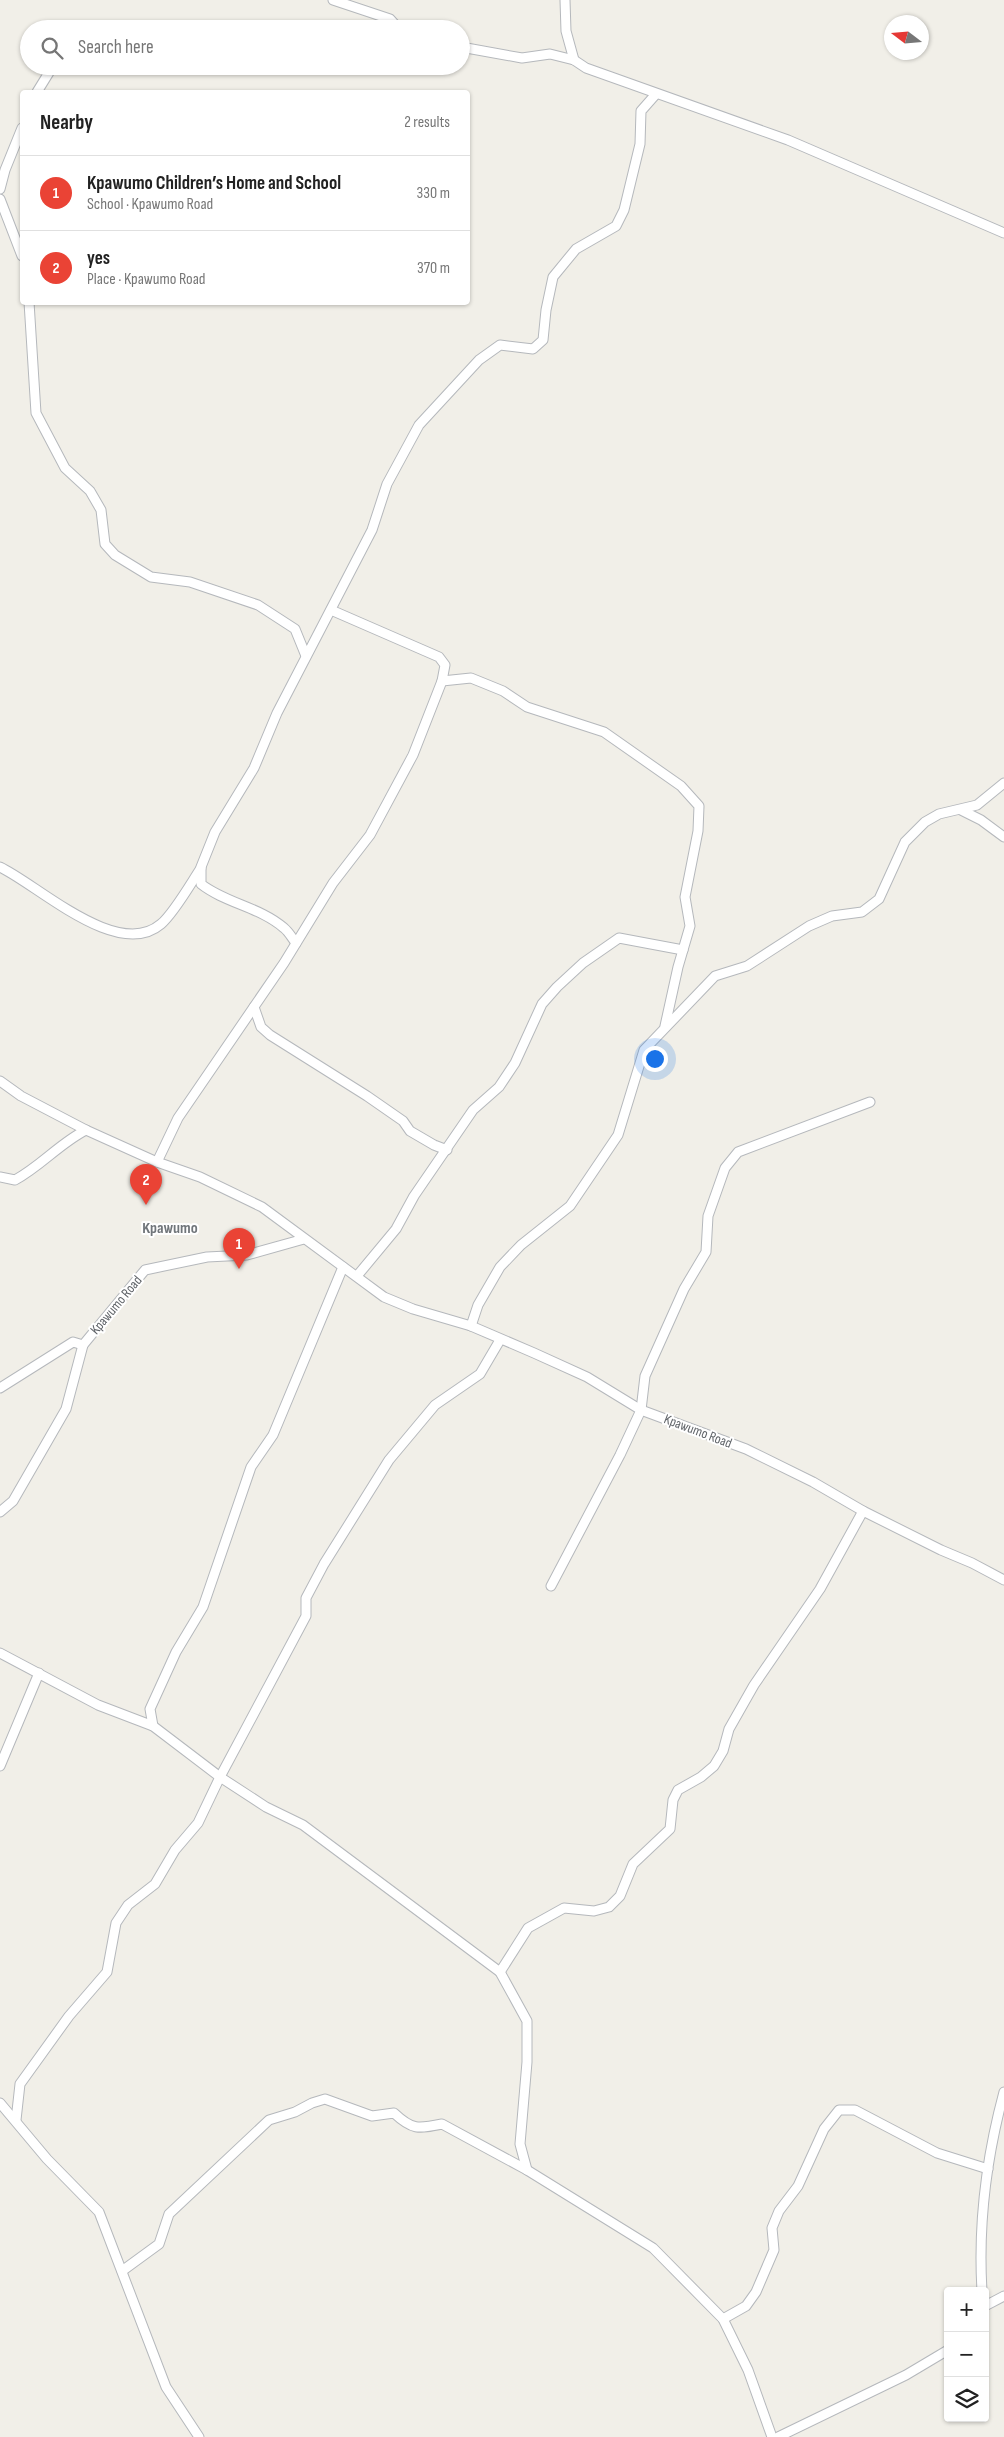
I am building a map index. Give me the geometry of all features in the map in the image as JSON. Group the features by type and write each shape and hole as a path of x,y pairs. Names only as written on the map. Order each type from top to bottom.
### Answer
{"street":[{"path":"333,0 391,20"},
{"path":"565,0 566,31 574,60"},
{"path":"470,48 522,58 550,54 574,60 586,68 788,140 1004,232"},
{"path":"38,90 47,75"},
{"path":"0,867 86,919 111,931 138,935 160,924 201,867 215,832 254,768 276,713 372,530 387,484 419,425 479,360 493,350 500,346 533,349 542,340 553,277 576,249 616,226 624,210 640,144 641,111 656,94"},
{"path":"0,189 5,170 20,133"},
{"path":"0,199 20,251"},
{"path":"29,305 36,413 66,468 90,491 101,510 105,544 115,555 151,577 190,582 258,605 295,629 306,656"},
{"path":"157,1162 178,1118 254,1007 333,883 370,835 413,755 442,682 445,665 439,657 331,610"},
{"path":"442,682 470,678 503,690 527,707 604,732 681,786 699,806 698,831 685,897 690,926 665,1027"},
{"path":"470,1326 478,1305 500,1267 521,1246 570,1206 618,1135 644,1050 715,976 748,966 809,926 832,916 862,912 879,900 905,842 925,822 939,814 977,805 1004,783"},
{"path":"961,810 981,820 1004,837"},
{"path":"201,867 201,884 212,892 258,913 284,928 296,943"},
{"path":"357,1276 396,1229 414,1196 473,1110 499,1088 510,1071 542,1004 556,987 583,963 619,938 683,950"},
{"path":"254,1007 261,1027 270,1035 367,1096 403,1121 410,1131 447,1150"},
{"name":"Kpawumo Road","path":"0,1082 21,1096 86,1130 157,1162 200,1177 262,1207 384,1297 413,1309 470,1326 587,1377 641,1410 746,1449 813,1482 863,1511 1004,1580"},
{"path":"551,1586 620,1455 641,1410 645,1376 684,1289 706,1252 708,1216 725,1168 738,1152 870,1102"},
{"path":"0,1177 15,1180 23,1176 70,1138 86,1130"},
{"name":"Kpawumo Road","path":"0,1388 74,1342 83,1345 145,1270 207,1257 247,1255 304,1239"},
{"path":"153,1726 150,1709 176,1652 203,1607 251,1467 273,1435 343,1267"},
{"path":"16,2120 20,2084 69,2016 107,1972 116,1923 128,1904 155,1884 175,1850 198,1823 220,1777 306,1616 306,1598 324,1564 384,1468 435,1405 480,1374 500,1340"},
{"path":"0,1512 13,1501 66,1409 83,1345"},
{"path":"500,1972 528,1928 564,1908 594,1911 609,1907 620,1896 633,1864 670,1828 673,1800 678,1790 701,1777 714,1766 723,1751 729,1730 754,1685 820,1589 863,1511"},
{"path":"0,1652 98,1705 153,1726 220,1777 266,1807 303,1825 500,1972 527,2021 527,2062 520,2144 527,2170"},
{"path":"0,1766 39,1673"},
{"path":"982,2287 981,2270 988,2169 1004,2092"},
{"path":"122,2271 159,2244 169,2214 269,2120 295,2112 325,2099 372,2116 394,2113 407,2126 422,2128 442,2124 527,2170 653,2248 723,2319 748,2370 772,2437"},
{"path":"0,2102 48,2160 99,2212 166,2387 199,2437"},
{"path":"723,2319 746,2306 756,2292 774,2250 772,2228 778,2211 798,2186 824,2129 839,2110 855,2110 937,2153 988,2169"},
{"path":"989,2304 1004,2296"},
{"path":"778,2437 906,2375 944,2352"}],"place":[{"name":"yes","path":"146,1205"},
{"name":"Kpawumo Children’s Home and School","path":"239,1269"}],"district":[{"name":"Kpawumo","path":"170,1228"}]}
